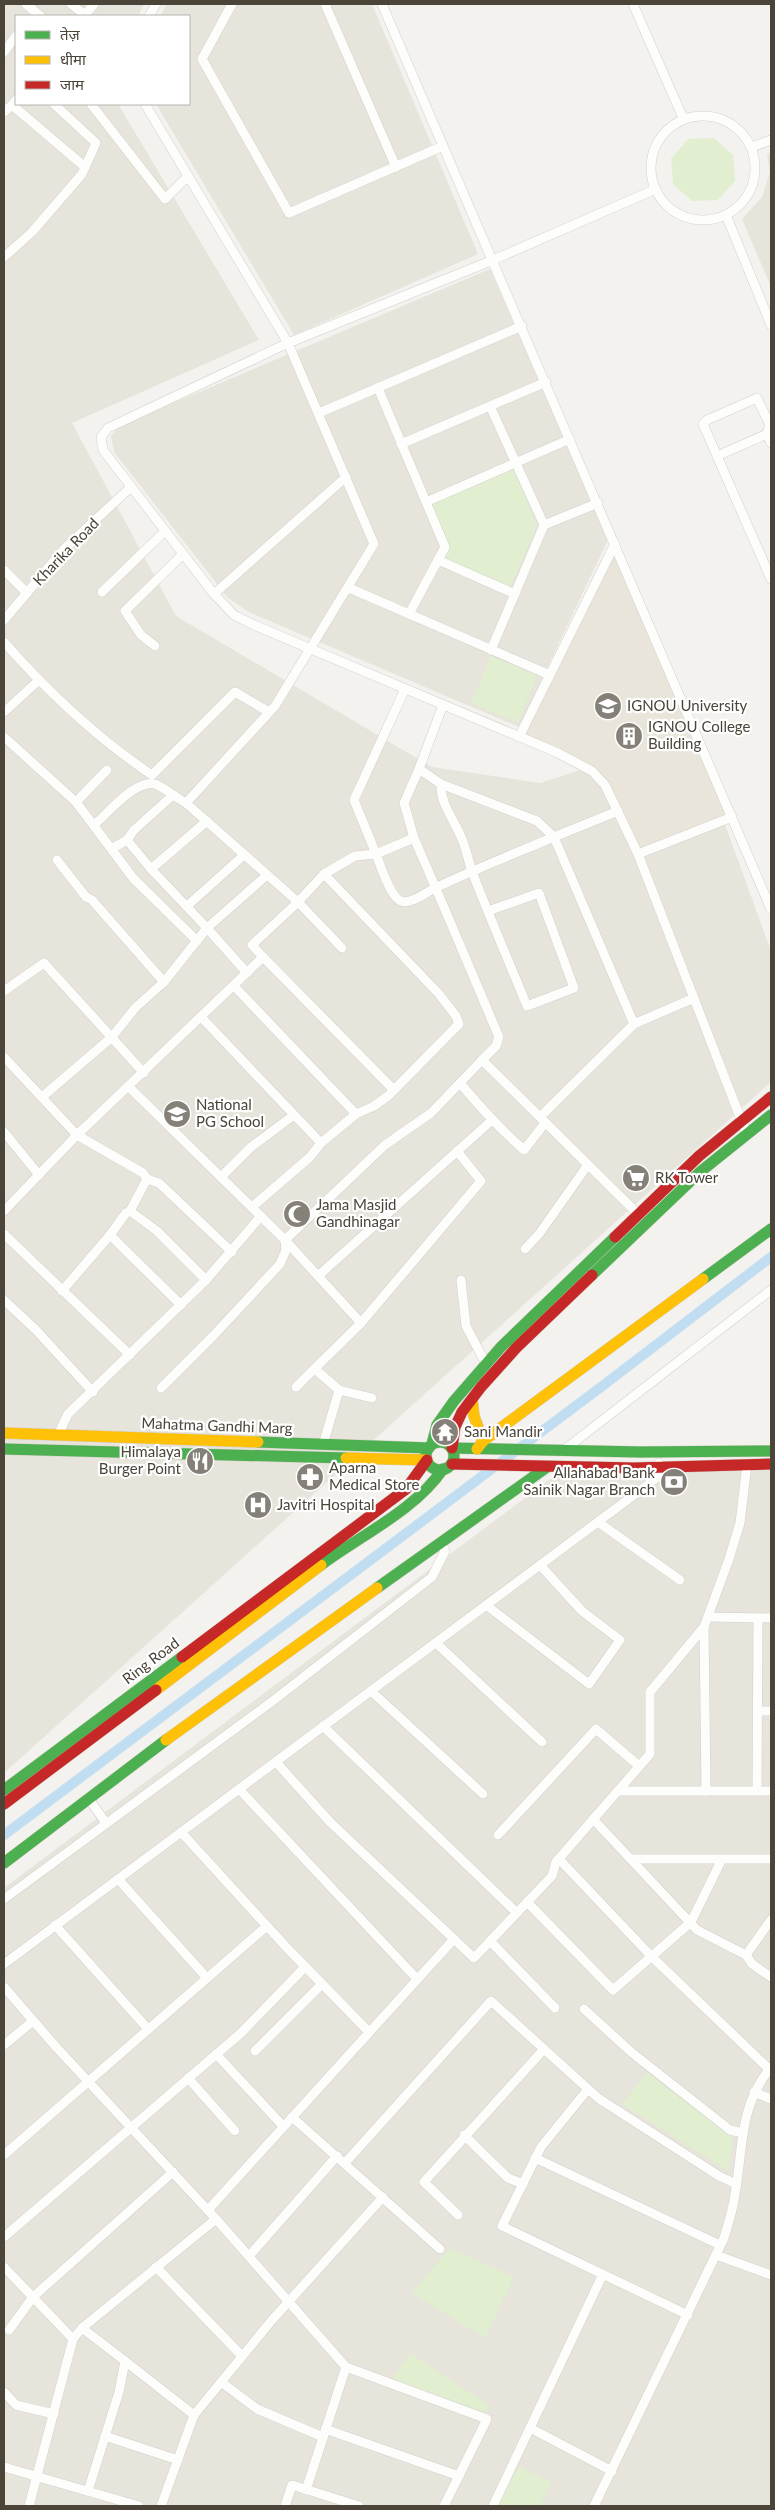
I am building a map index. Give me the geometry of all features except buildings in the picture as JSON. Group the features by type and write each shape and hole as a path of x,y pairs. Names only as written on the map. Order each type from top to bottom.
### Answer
{"main road":[{"name":"Ring Road","path":"4,1790 406,1490 429,1451 437,1425 454,1401 501,1346 699,1156 771,1098"},
{"path":"4,1804 437,1480 454,1453 452,1448 455,1427 472,1399 524,1341 700,1172 771,1115"},
{"path":"480,1445 771,1229"},
{"path":"472,1399 480,1445"},
{"name":"Mahatma Gandhi Marg","path":"4,1433 323,1445 429,1451"},
{"path":"4,1449 282,1458 429,1451 443,1442 452,1448 480,1445 498,1449 531,1450 771,1450"},
{"path":"429,1451 433,1467 485,1464 509,1467 771,1464"},
{"path":"4,1863 232,1692 547,1467"}],"street":[{"path":"26,4 36,15"},
{"path":"71,4 83,15"},
{"path":"85,15 94,4"},
{"path":"150,15 156,4"},
{"path":"232,4 202,59 289,213 444,146"},
{"path":"325,4 396,167"},
{"path":"382,4 771,909"},
{"path":"633,4 683,118"},
{"path":"4,52 15,37"},
{"path":"4,112 14,102"},
{"path":"17,105 85,167"},
{"path":"4,257 32,232 82,174 96,143 55,105"},
{"path":"92,105 165,198 188,176"},
{"path":"146,105 288,343 374,544 349,588 269,712 186,803"},
{"path":"698,115 720,118 738,128 752,148 756,166 753,185 741,204 726,216 708,220 686,218 670,209 656,189 651,170 654,150 663,134 683,118 698,115"},
{"path":"752,148 771,140"},
{"path":"656,189 493,260 288,343 108,428 101,437 103,450 214,594 234,615 309,649 558,753 592,771 606,785 638,854 746,1135"},
{"path":"726,216 771,325"},
{"path":"319,413 522,326"},
{"path":"402,444 546,382"},
{"path":"378,388 445,547 410,614"},
{"path":"771,443 767,434 770,426 757,398 707,420 703,424 771,579"},
{"path":"490,406 544,525"},
{"path":"717,456 767,434"},
{"path":"426,502 570,439"},
{"path":"214,594 346,477"},
{"name":"Kharika Road","path":"4,620 65,548 131,487"},
{"path":"491,650 544,525 598,503"},
{"path":"102,592 165,531"},
{"path":"519,737 615,544"},
{"path":"154,646 141,635 125,611 183,554"},
{"path":"438,560 515,594"},
{"path":"4,570 27,593"},
{"path":"349,588 550,675"},
{"path":"4,642 38,681 120,754 152,775 235,692 269,712"},
{"path":"4,712 38,681"},
{"path":"405,689 354,800 393,894 400,901 410,901 472,872 618,811"},
{"path":"285,1240 384,1145 431,1113 496,1046 499,1037 414,838 404,803 443,705"},
{"path":"4,738 76,802 108,846 113,848 133,878 197,941"},
{"path":"419,769 441,784 537,821 554,837 634,1024"},
{"path":"76,802 107,770"},
{"path":"94,825 136,788 147,783 162,787 172,796 186,803 298,902 342,948"},
{"path":"441,784 441,794 455,827 461,836 472,872 488,911 527,1006 574,988 539,893 488,911"},
{"path":"113,848 127,840 134,830 172,796"},
{"path":"638,854 732,817"},
{"path":"151,869 207,821"},
{"path":"394,1089 252,946 324,874 355,856 376,854 414,838"},
{"path":"127,840 151,869 247,973"},
{"path":"187,906 244,855"},
{"path":"57,860 86,897 92,900 164,982"},
{"path":"252,1207 310,1157 321,1143 356,1114 374,1106 394,1089 459,1024 456,1016 439,994 324,874"},
{"path":"42,1097 112,1037 135,1008 164,982 207,928 267,875"},
{"path":"4,1211 78,1135 263,958"},
{"path":"4,991 44,963 144,1073"},
{"path":"234,986 356,1114"},
{"path":"460,1083 487,1113 491,1121 524,1150 542,1120 634,1024 694,998"},
{"path":"201,1018 321,1143"},
{"path":"4,1057 78,1135 143,1173 147,1179 159,1183 232,1252"},
{"path":"482,1060 587,1166 639,1215"},
{"path":"129,1087 285,1240 362,1323"},
{"path":"221,1177 251,1147 294,1115"},
{"path":"318,1276 491,1121"},
{"path":"4,1132 39,1176"},
{"path":"296,1387 362,1323 481,1181 457,1150"},
{"path":"524,1249 539,1234 587,1166"},
{"path":"62,1291 110,1235 126,1213 130,1211 147,1179"},
{"path":"130,1211 157,1231 206,1280"},
{"path":"58,1435 68,1414 93,1392 206,1280 261,1216"},
{"path":"4,1234 130,1355"},
{"path":"110,1235 181,1304"},
{"path":"161,1388 280,1264 286,1250 285,1240"},
{"path":"4,1249 11,1242"},
{"path":"461,1280 466,1326 486,1364"},
{"path":"563,1450 771,1290"},
{"path":"4,1300 36,1330 93,1392"},
{"path":"315,1369 339,1390 372,1398"},
{"path":"323,1445 339,1390"},
{"path":"4,1964 659,1476 658,1451"},
{"path":"276,1762 330,1822 474,1958 552,1876 559,1859 650,1754 650,1692 704,1627 729,1560 740,1523 747,1464"},
{"path":"598,1522 680,1580"},
{"path":"4,1899 274,1700 432,1577 445,1551 441,1542"},
{"path":"486,1605 589,1684 620,1640 582,1610 540,1565"},
{"path":"708,1617 771,1618"},
{"path":"757,1792 758,1618"},
{"path":"704,1627 706,1791"},
{"path":"436,1643 542,1742"},
{"path":"371,1691 483,1794"},
{"path":"758,1711 771,1711"},
{"path":"323,1726 517,1913"},
{"path":"498,1835 596,1728 640,1766"},
{"path":"239,1789 417,1979"},
{"path":"618,1791 771,1792"},
{"path":"89,1799 106,1823"},
{"path":"593,1819 696,1930 746,1955 752,1964 771,1977"},
{"path":"181,1832 305,1967 369,2032"},
{"path":"559,1859 651,1956 770,2068 754,2092 746,2113 732,2208 716,2255 594,2506"},
{"path":"632,1860 771,1859"},
{"path":"527,1902 613,1990 690,1922 722,1860"},
{"path":"118,1878 207,1978"},
{"path":"746,1955 771,1920"},
{"path":"55,1926 148,2029"},
{"path":"4,2155 267,1926"},
{"path":"208,2210 454,1938"},
{"path":"490,1940 554,2008"},
{"path":"4,2237 242,2033 305,1967"},
{"path":"255,2051 322,1984"},
{"path":"4,1987 33,2021 290,2300 346,2367 487,2419 444,2506"},
{"path":"345,2163 491,2001 598,2098 719,2176 736,2184"},
{"path":"584,2009 632,2052 730,2130 743,2133"},
{"path":"4,2044 33,2021"},
{"path":"458,2215 424,2182 464,2135 544,2049"},
{"path":"216,2054 283,2126"},
{"path":"188,2078 235,2131"},
{"path":"588,2089 541,2146 502,2226 688,2314"},
{"path":"754,2092 771,2099"},
{"path":"292,2116 440,2249"},
{"path":"464,2135 508,2178 522,2184"},
{"path":"250,2256 337,2156"},
{"path":"535,2158 720,2245"},
{"path":"9,2330 33,2297 173,2172"},
{"path":"161,2506 194,2414 290,2300 383,2197"},
{"path":"29,2506 73,2339 82,2328 216,2219"},
{"path":"716,2255 771,2275"},
{"path":"4,2267 73,2339"},
{"path":"156,2267 242,2356"},
{"path":"493,2506 603,2274"},
{"path":"82,2328 194,2414"},
{"path":"88,2491 119,2392 125,2361"},
{"path":"306,2490 346,2367"},
{"path":"221,2382 257,2409 324,2433 459,2476"},
{"path":"4,2392 16,2405 54,2414"},
{"path":"530,2428 612,2471"},
{"path":"105,2436 178,2460"},
{"path":"4,2467 139,2506"},
{"path":"285,2506 292,2485 359,2506"}],"shaded area":[{"path":"4,4 144,4 138,15 15,15 15,105 119,105 259,340 72,423 176,616 432,767 540,783 692,734 771,951 771,1082 4,1773"},
{"path":"167,4 372,4 478,254 294,335 157,105 190,105 190,15 161,15"},
{"path":"771,152 771,287 742,219 762,197 770,172 767,154"},
{"path":"490,269 608,540 519,727 249,612 228,598 114,452 111,436 121,425"},
{"name":"IGNOU University","path":"615,544 729,816 639,852 593,770 519,737"},
{"path":"771,1470 771,2506 4,2506 4,1888 557,1474"}],"green space":[{"path":"714,138 733,155 735,181 718,200 692,201 673,184 671,159 688,139"},
{"path":"514,469 537,526 510,588 443,558 449,547 432,504"},
{"path":"491,656 537,676 518,723 471,703"},
{"path":"647,2073 733,2138 728,2171 622,2104"},
{"path":"450,2248 514,2277 485,2338 412,2293"},
{"path":"410,2353 489,2405 486,2413 392,2379"},
{"path":"519,2466 552,2483 540,2506 498,2505"}],"waterway":[{"path":"4,1835 605,1384 771,1257"}],"traffic: fast":[{"path":"592,1275 700,1172 771,1115"},
{"path":"703,1279 771,1229"},
{"path":"432,1444 437,1425 454,1401 501,1347 615,1237"},
{"path":"258,1442 429,1448"},
{"path":"440,1442 450,1446 454,1456 450,1466 440,1470 430,1466 426,1456 430,1446 440,1442"},
{"path":"452,1448 640,1452 771,1451"},
{"path":"4,1449 346,1458"},
{"path":"377,1588 547,1467"},
{"path":"321,1565 402,1510 417,1498 443,1469"},
{"path":"4,1790 182,1657"},
{"path":"4,1863 166,1740"}],"traffic: slow":[{"path":"477,1449 483,1441 703,1279"},
{"path":"472,1399 474,1416 483,1441"},
{"path":"4,1433 258,1442"},
{"path":"346,1458 427,1460"},
{"path":"156,1690 321,1565"},
{"path":"166,1740 377,1588"}],"traffic: jam":[{"path":"615,1237 699,1156 771,1097"},
{"path":"452,1448 455,1427 462,1412 481,1387 516,1348 592,1275"},
{"path":"182,1657 406,1489 427,1460"},
{"path":"452,1464 634,1468 771,1464"},
{"path":"4,1804 156,1690"}],"place":[{"name":"IGNOU University","path":"608,706"},
{"name":"IGNOU College Building","path":"629,736"},
{"name":"National PG School","path":"177,1114"},
{"name":"RK Tower","path":"636,1178"},
{"name":"Jama Masjid Gandhinagar","path":"297,1214"},
{"name":"Sani Mandir","path":"445,1432"},
{"name":"Himalaya Burger Point","path":"200,1461"},
{"name":"Aparna Medical Store","path":"310,1477"},
{"name":"Allahabad Bank Sainik Nagar Branch","path":"674,1482"},
{"name":"Javitri Hospital","path":"258,1505"}]}
